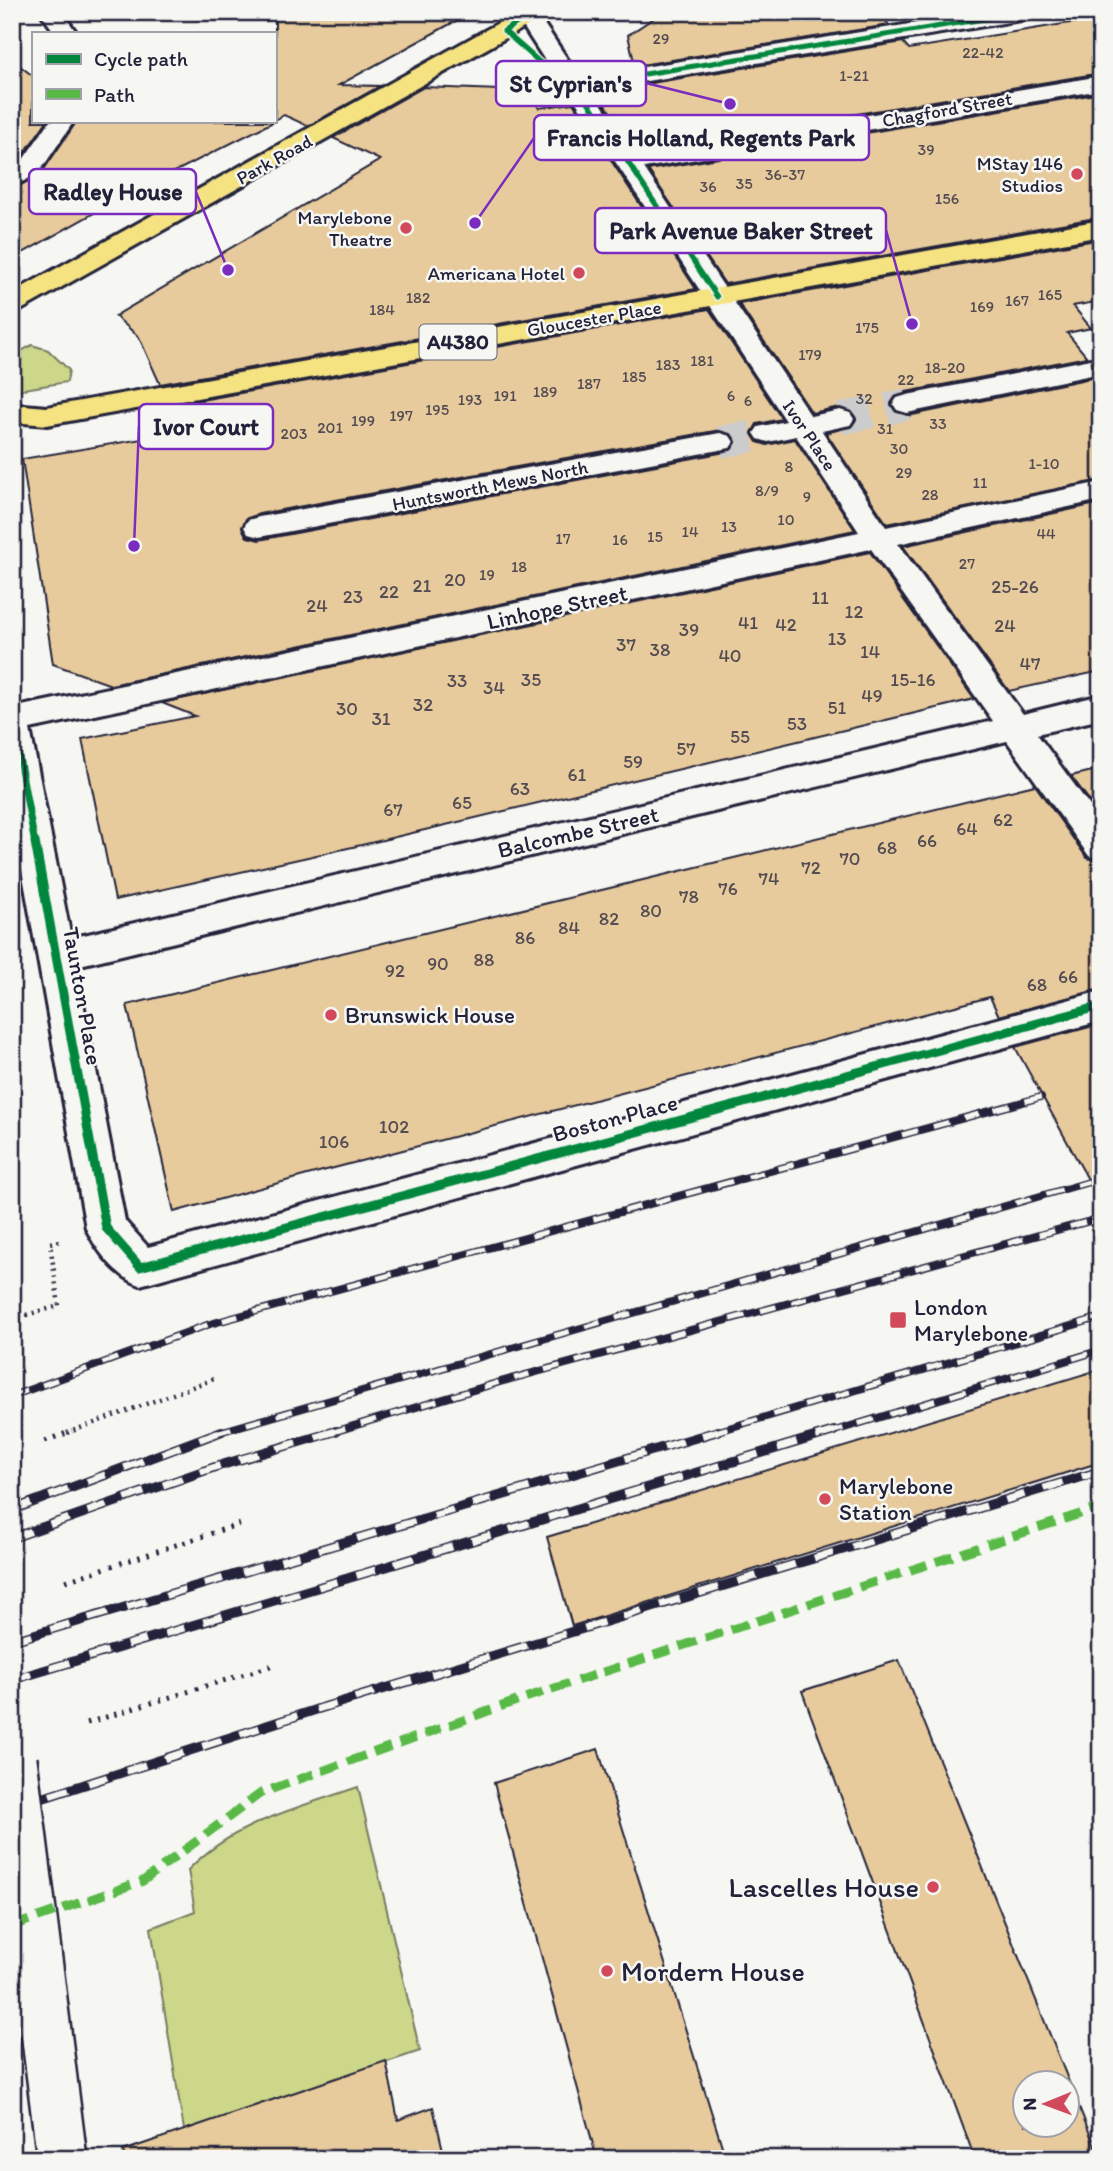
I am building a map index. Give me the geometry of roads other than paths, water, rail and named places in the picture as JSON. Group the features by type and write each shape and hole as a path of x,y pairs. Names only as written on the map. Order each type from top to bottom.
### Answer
{"highway":[{"name":"Park Road","path":"12,304 532,14"},
{"name":"Gloucester Place","path":"12,413 47,416 1101,228"},
{"name":"Gloucester Place","path":"12,439 25,437 47,416"}],"street":[{"path":"51,12 65,32"},
{"path":"201,12 212,12"},
{"path":"888,12 905,32"},
{"path":"577,85 1027,12"},
{"name":"Ivor Place","path":"532,14 565,74 577,85 879,539 1101,847"},
{"name":"Chagford Street","path":"628,163 1101,83"},
{"path":"12,180 29,169 61,134"},
{"path":"907,404 1101,365"},
{"path":"768,433 840,419"},
{"name":"Huntsworth Mews North","path":"259,527 720,442"},
{"name":"Linhope Street","path":"12,720 1101,491"},
{"name":"Balcombe Street","path":"56,956 1101,707"},
{"name":"Taunton Place","path":"12,720 106,1228 140,1267"},
{"name":"Boston Place","path":"140,1267 1101,1006"},
{"path":"12,1760 62,2159"}],"tunnel":[{"path":"840,419 907,404"},
{"path":"720,442 768,433"}],"railway":[{"path":"12,1396 210,1324 1041,1097"},
{"path":"219,1432 1089,1182"},
{"path":"330,1433 500,1382 1101,1218"},
{"path":"712,1433 1101,1317"},
{"path":"828,1433 1101,1350"},
{"path":"12,1538 215,1467 336,1431"},
{"path":"12,1641 718,1431"},
{"path":"12,1680 834,1431"},
{"path":"12,1510 219,1432"},
{"path":"12,1808 318,1709 1101,1471"}],"place":[{"name":"St Cyprian's","path":"730,104"},
{"name":"MStay 146 Studios","path":"1077,174"},
{"name":"Francis Holland, Regents Park","path":"475,223"},
{"name":"Marylebone Theatre","path":"406,228"},
{"name":"Radley House","path":"228,270"},
{"name":"Americana Hotel","path":"579,273"},
{"name":"Park Avenue Baker Street","path":"912,324"},
{"name":"Ivor Court","path":"134,546"},
{"name":"Brunswick House","path":"331,1015"},
{"name":"London Marylebone","path":"898,1320"},
{"name":"Marylebone Station","path":"825,1499"},
{"name":"Lascelles House","path":"933,1887"},
{"name":"Mordern House","path":"607,1971"}]}
